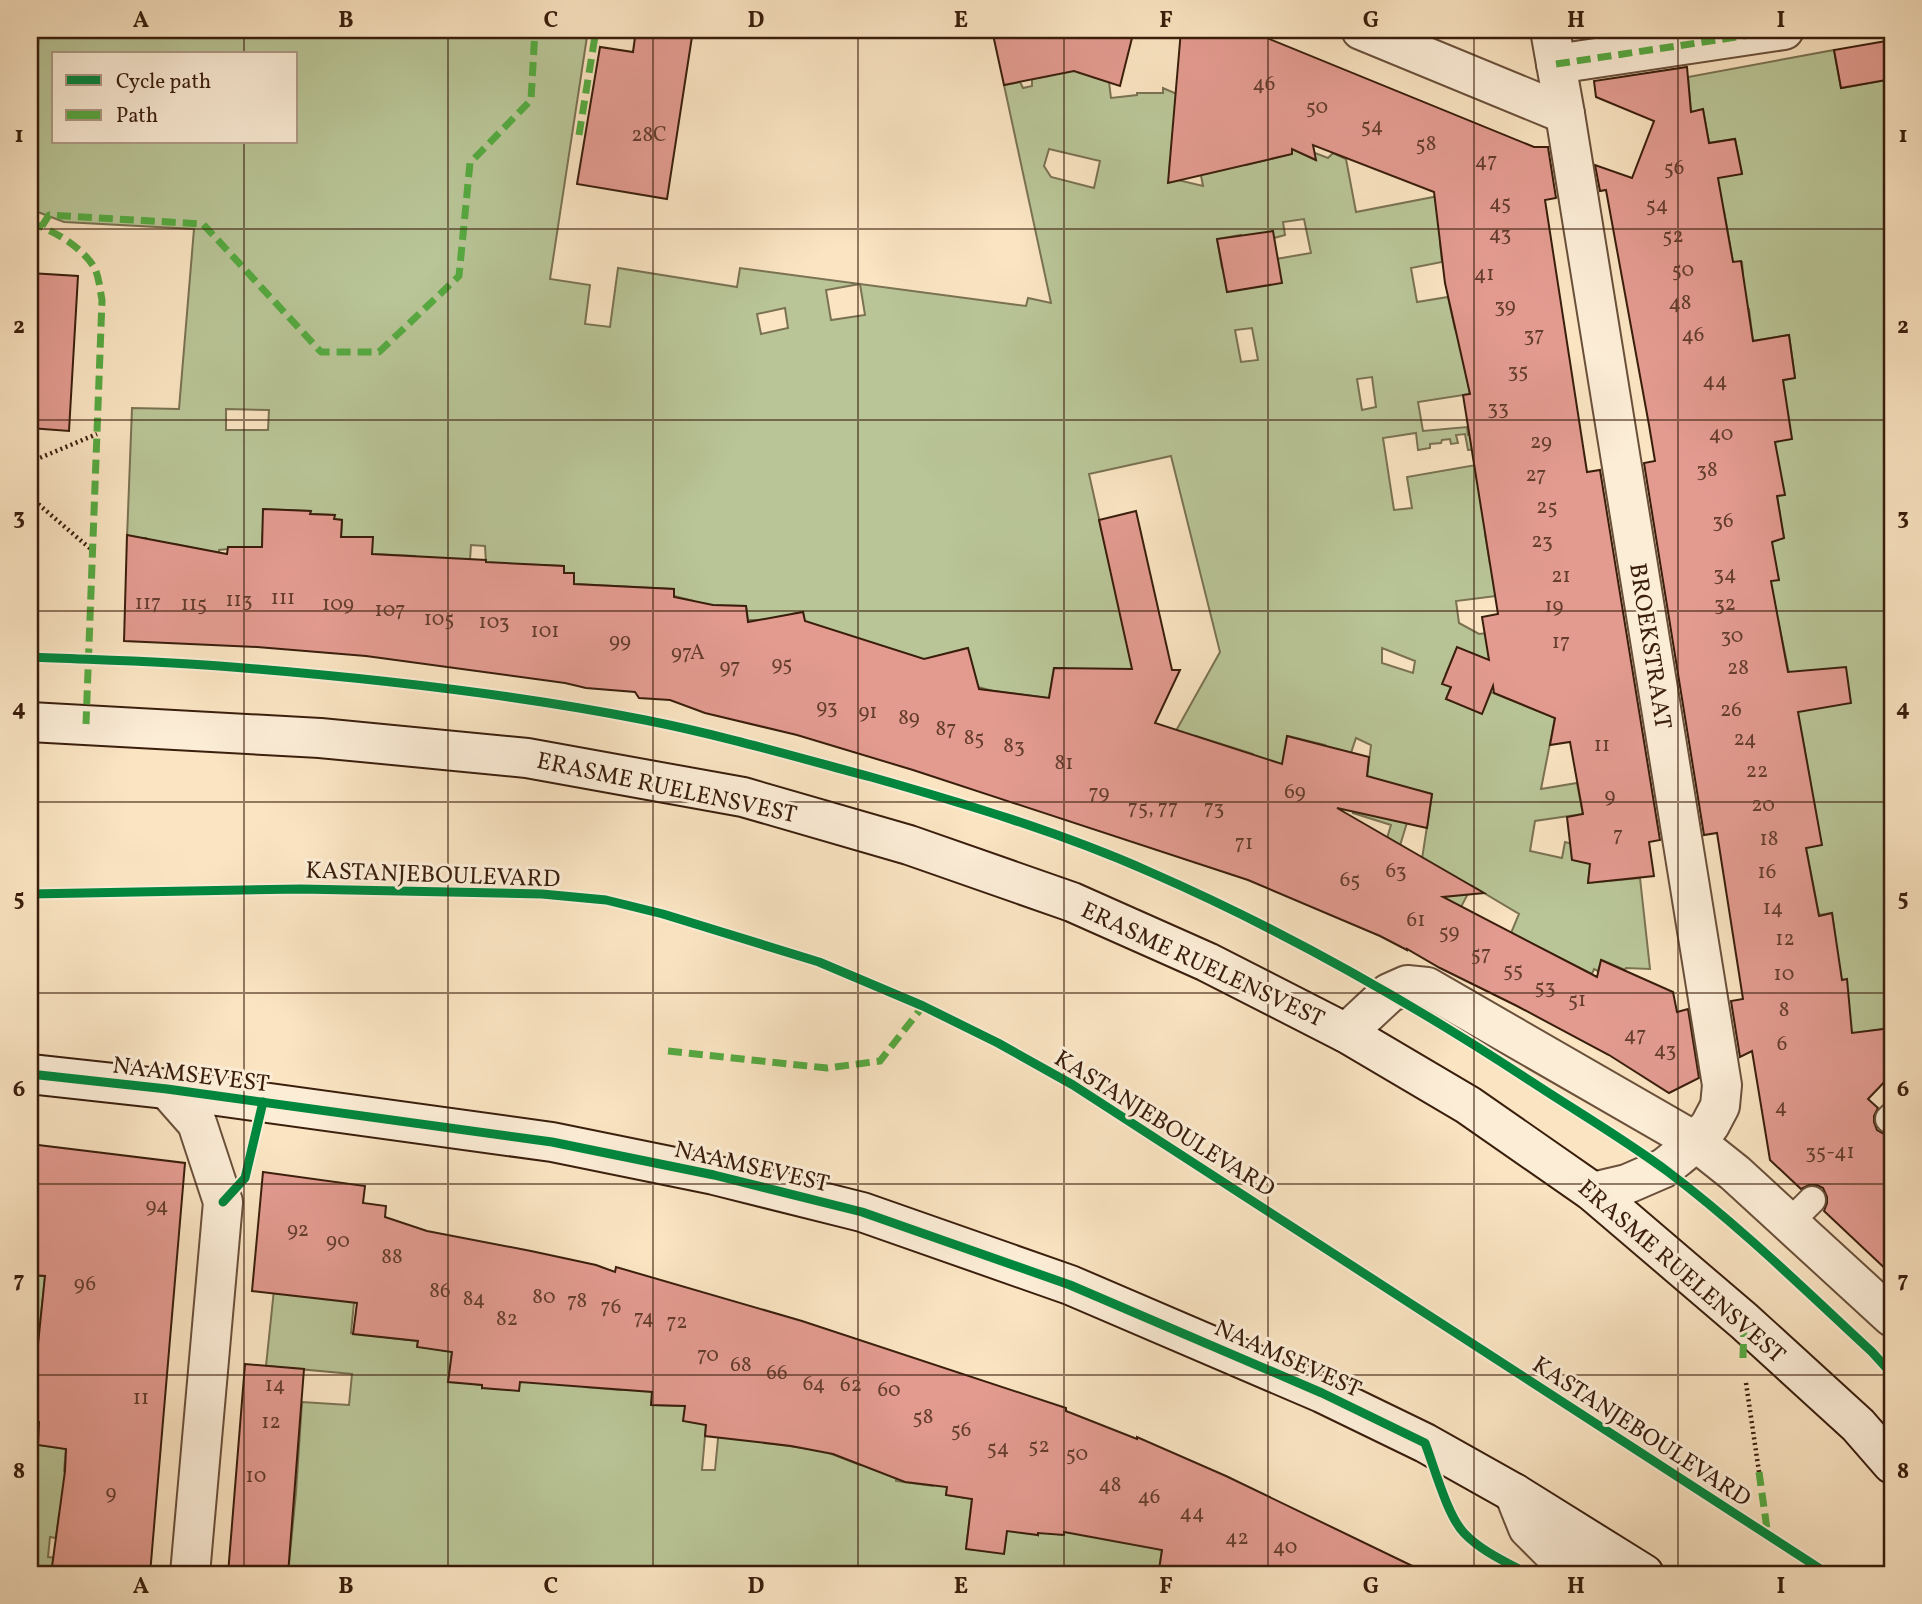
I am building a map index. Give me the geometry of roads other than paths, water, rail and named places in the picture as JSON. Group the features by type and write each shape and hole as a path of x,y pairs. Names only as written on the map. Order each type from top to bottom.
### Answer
{"main road":[{"path":"1361,30 1565,114"},
{"path":"1553,47 1784,30"},
{"name":"BROEKSTRAAT","path":"1553,47 1722,1085 1720,1106 1710,1125 1696,1142 1664,1168 1627,1184 1593,1192"},
{"name":"ERASME RUELENSVEST","path":"30,722 320,738 527,758 743,797 909,845 1072,902 1208,962 1346,1033 1468,1105 1593,1192 1744,1321 1858,1425 1892,1464"},
{"name":"ERASME RUELENSVEST","path":"1346,1033 1389,993 1407,985 1427,987 1696,1142 1735,1173 1801,1211 1892,1317"},
{"name":"NAAMSEVEST","path":"30,1074 167,1089 552,1142 714,1175 862,1212 1070,1285 1322,1393 1425,1443 1514,1493 1644,1574"},
{"path":"167,1089 197,1123 223,1202 190,1574"},
{"path":"1514,1493 1528,1528 1550,1550 1585,1574"}]}
